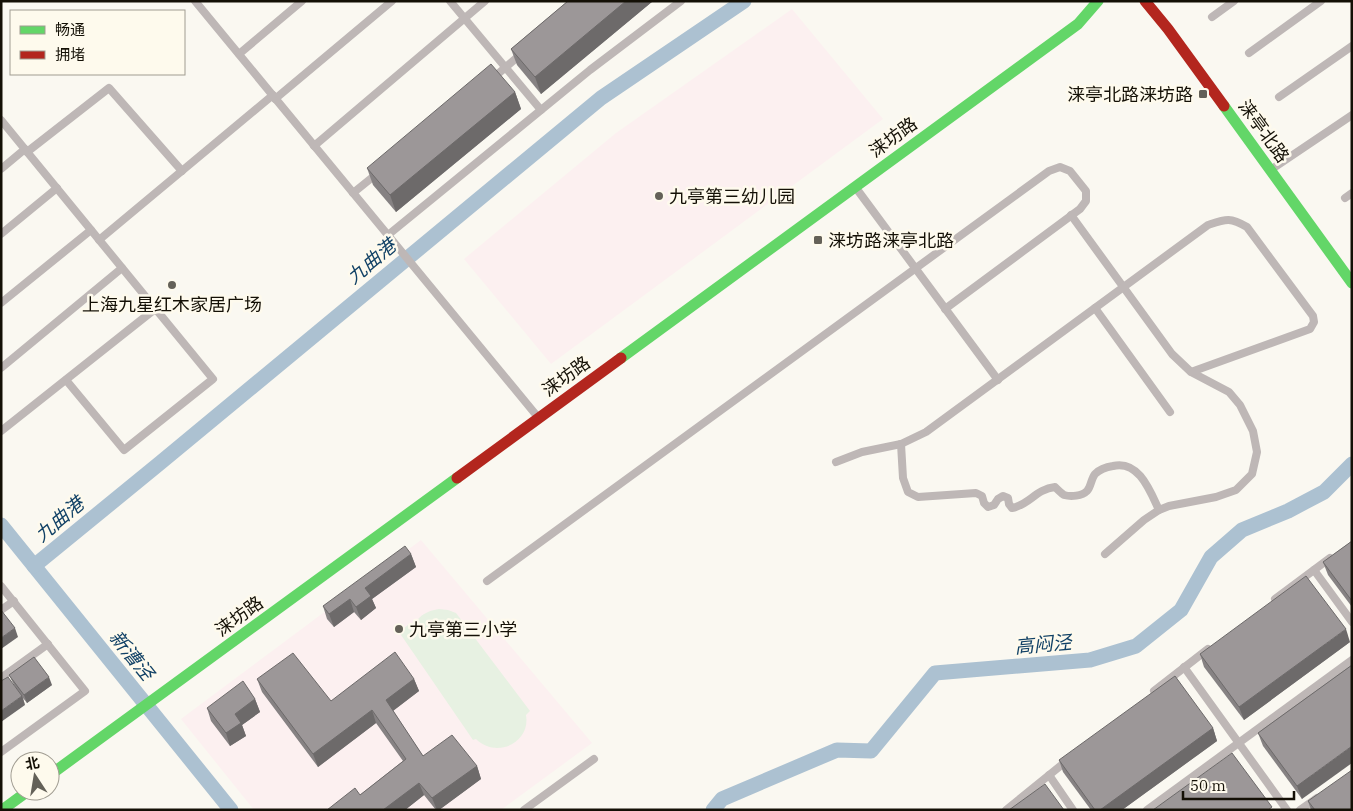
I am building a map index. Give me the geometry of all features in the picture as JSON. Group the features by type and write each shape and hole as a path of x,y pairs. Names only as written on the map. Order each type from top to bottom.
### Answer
{"street":[{"name":"涞坊路","path":"60,768 1078,24 1098,1"},
{"name":"涞亭北路","path":"1145,1 1168,29 1352,283"},
{"path":"2,810 14,801"}],"lane":[{"path":"238,54 302,1"},
{"path":"99,240 392,1"},
{"path":"450,1 541,110"},
{"path":"314,146 485,1"},
{"path":"390,237 590,70 681,1"},
{"path":"1212,17 1234,1"},
{"path":"1248,53 1321,1"},
{"path":"200,3 238,54 539,418"},
{"path":"1279,97 1352,46"},
{"path":"482,86 527,49"},
{"path":"1,169 109,88 182,171"},
{"path":"1270,170 1352,115"},
{"path":"1,120 213,379 124,450 66,380"},
{"path":"487,581 1049,171 1060,167 1070,171 1086,191 1086,201 1080,209 945,309"},
{"path":"353,193 384,168"},
{"path":"854,187 998,380"},
{"path":"1,234 57,188"},
{"path":"1072,215 1172,354 1191,372 1229,392 1240,404 1253,431 1257,452 1252,474 1236,490 1216,497 1169,506 1160,510 1144,520 1105,554"},
{"path":"836,462 862,452 901,444 926,432 1208,225 1223,220 1236,221 1247,227 1313,316 1314,322 1310,329 1191,372"},
{"path":"1,304 90,230"},
{"path":"1,368 122,268"},
{"path":"1095,308 1170,412"},
{"path":"1,431 155,309"},
{"path":"901,444 903,478 908,492 918,496 976,493 982,496 984,503 988,507 994,505 1002,496 1008,498 1012,508 1018,507 1047,488 1055,487 1064,494 1072,496 1080,495 1088,491 1096,473 1103,468 1117,465 1130,467 1142,477 1160,510"},
{"path":"1268,605 1337,553"},
{"path":"1314,570 1352,622"},
{"path":"1,586 85,691 1,752"},
{"path":"1,610 14,601"},
{"path":"1,678 48,644"},
{"path":"1146,697 1215,644"},
{"path":"1147,810 1352,660"},
{"path":"1184,667 1287,810"},
{"path":"1006,810 1079,751"},
{"path":"524,810 594,759"},
{"path":"1049,775 1073,810"},
{"path":"1300,810 1322,794"}],"shaded area":[{"name":"九亭第三幼儿园","path":"792,9 883,119 551,364 464,259 616,133"},
{"name":"九亭第三小学","path":"421,540 592,743 501,810 254,810 181,719"}],"green space":[{"path":"439,609 456,613 530,711 526,715 526,725 523,733 518,740 510,745 502,748 493,748 484,745 476,739 473,740 399,632 408,625 413,631 419,618 430,611"}],"building":[{"path":"568,1 626,1 535,77 511,49"},
{"path":"491,64 515,92 390,195 367,168"},
{"path":"1352,541 1352,601 1323,562"},
{"path":"405,546 411,554 365,588 371,596 356,607 350,599 329,614 323,606"},
{"path":"1306,576 1346,629 1239,707 1200,654"},
{"path":"1,610 15,628 1,638"},
{"path":"395,652 414,679 386,700 423,756 452,735 477,766 432,798 419,783 383,810 327,810 355,788 360,795 406,759 372,710 313,754 257,679 293,653 331,701"},
{"path":"34,657 49,677 24,695 9,675"},
{"path":"1352,665 1352,746 1297,786 1258,733"},
{"path":"1175,676 1213,728 1100,810 1095,810 1059,760"},
{"path":"8,677 22,696 1,711 1,681"},
{"path":"243,681 255,699 235,714 241,723 226,733 207,708"},
{"path":"1232,753 1272,807 1268,810 1153,810"},
{"path":"1352,770 1352,810 1315,810 1308,801"},
{"path":"1045,784 1064,810 1009,810"}],"waterway":[{"name":"九曲港","path":"34,566 601,98 744,1"},
{"name":"高闷泾","path":"713,810 722,799 837,750 871,751 935,673 1090,660 1136,646 1181,610 1211,557 1242,530 1288,511 1324,492 1352,464"},
{"name":"新漕泾","path":"1,525 231,810"}],"traffic: fast":[{"path":"621,358 1078,24 1098,1"},
{"path":"1224,106 1352,283"},
{"path":"60,768 457,478"},
{"path":"2,810 14,801"}],"traffic: jam":[{"path":"1145,1 1168,29 1224,106"},
{"path":"457,478 621,358"}],"place":[{"name":"涞亭北路涞坊路","path":"1203,94"},
{"name":"九亭第三幼儿园","path":"659,196"},
{"name":"涞坊路涞亭北路","path":"818,240"},
{"name":"上海九星红木家居广场","path":"172,285"},
{"name":"九亭第三小学","path":"399,629"}]}
